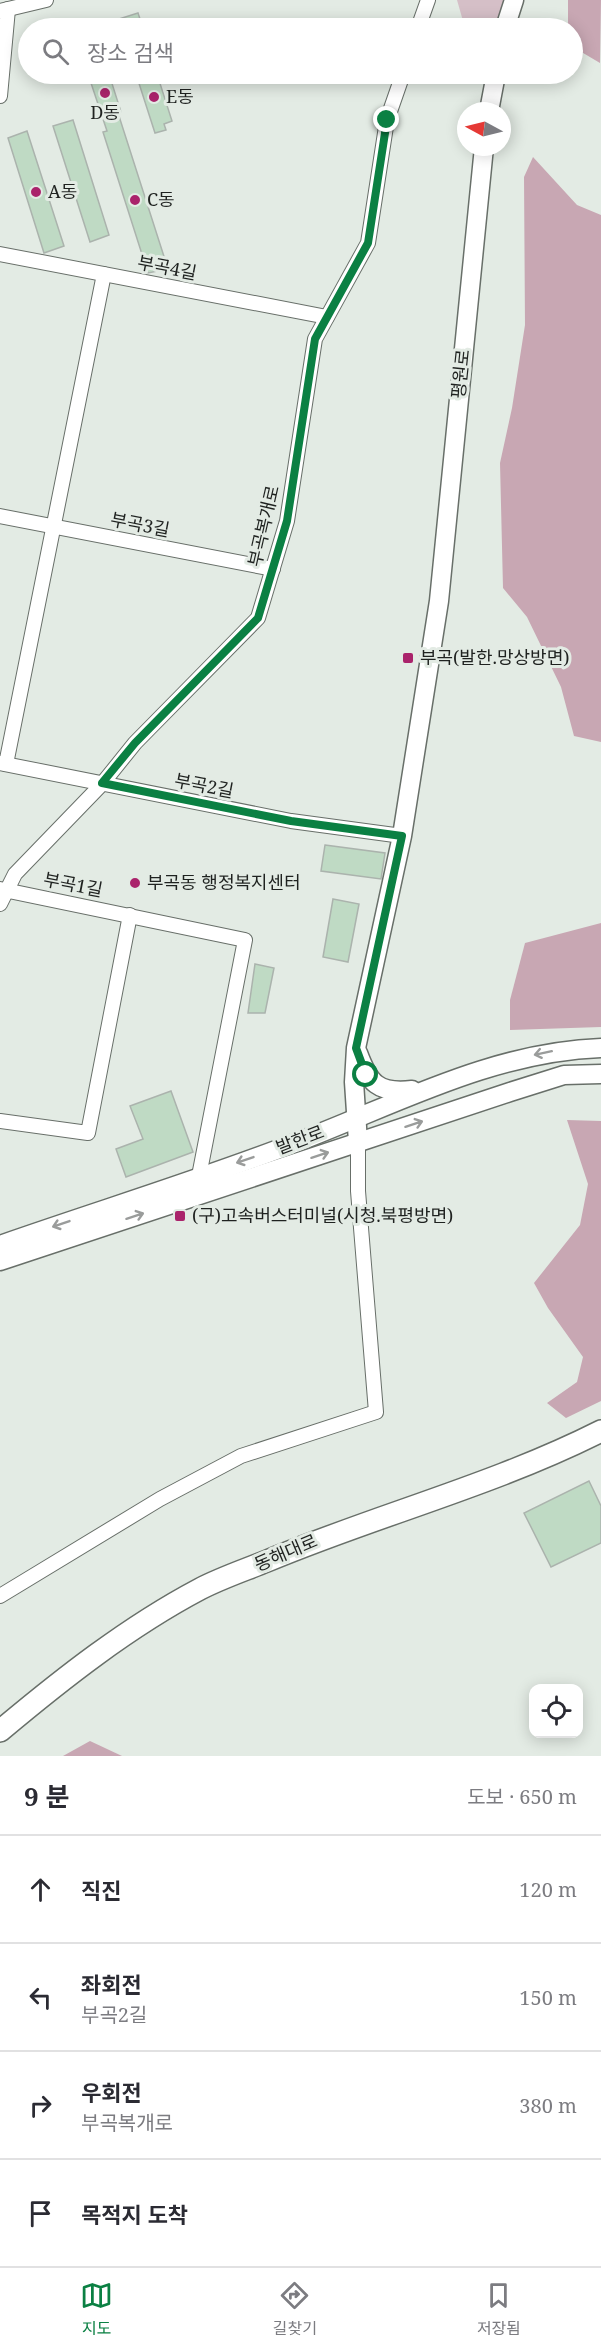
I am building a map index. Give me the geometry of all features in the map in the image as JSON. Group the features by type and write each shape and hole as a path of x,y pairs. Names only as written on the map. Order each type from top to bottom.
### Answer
{"main road":[{"name":"동해대로","path":"0,1731 52,1688 116,1641 200,1589 329,1535 529,1464 601,1431"}],"street":[{"path":"0,96 4,10 46,0"},
{"path":"422,18 428,0"},
{"path":"508,18 514,0"},
{"name":"부곡복개로","path":"0,904 4,889 15,874 102,783 135,743 258,618 287,521 315,339 368,243 387,120 400,84"},
{"path":"491,102 494,84"},
{"name":"평원로","path":"358,1142 354,1082 356,1048 402,836 439,601 483,156"},
{"name":"부곡4길","path":"0,254 327,317"},
{"path":"3,764 104,274"},
{"name":"부곡3길","path":"0,516 273,569"},
{"name":"부곡2길","path":"3,764 291,821 402,836"},
{"name":"부곡1길","path":"4,889 245,940 199,1176"},
{"path":"0,1121 88,1133 130,915"},
{"path":"356,1048 366,1075 376,1085 395,1092 422,1089"},
{"name":"발한로","path":"0,1245 300,1141 422,1089 548,1051 601,1048"},
{"name":"발한로","path":"0,1261 564,1076 601,1074"},
{"path":"0,1596 160,1499 241,1456 376,1412 358,1191 358,1142"}],"shaded area":[{"path":"457,0 514,0 508,18 462,18"},
{"path":"568,0 601,0 600,63 583,53 583,18 568,18"},
{"path":"533,157 577,205 601,215 601,742 574,736 561,687 527,617 503,588 500,463 512,408 525,325 524,177"},
{"path":"601,923 601,1027 510,1030 510,1000 525,943"},
{"path":"567,1120 601,1121 601,1401 566,1418 547,1403 577,1382 583,1357 548,1308 534,1283 580,1225 588,1184"},
{"path":"90,1741 122,1756 63,1756"}],"building":[{"path":"138,13 140,18 122,18"},
{"name":"C동","path":"91,84 112,84 121,112 118,113 168,269 148,273 103,132 107,131"},
{"name":"E동","path":"139,84 160,84 172,121 164,124 166,130 155,133"},
{"path":"73,120 109,235 90,242 53,126"},
{"name":"A동","path":"27,131 64,246 44,253 8,138"},
{"path":"325,845 385,853 381,879 321,871"},
{"path":"333,899 359,904 348,962 323,957"},
{"path":"255,964 274,968 265,1013 248,1013"},
{"path":"171,1091 193,1152 126,1177 116,1149 143,1139 130,1106"},
{"path":"589,1481 601,1506 601,1543 551,1567 524,1513"}],"place":[{"name":"D동","path":"105,93"},
{"name":"E동","path":"154,97"},
{"name":"A동","path":"36,192"},
{"name":"C동","path":"135,200"},
{"name":"부곡(발한.망상방면)","path":"408,658"},
{"name":"부곡동 행정복지센터","path":"135,883"},
{"name":"(구)고속버스터미널(시청.북평방면)","path":"180,1216"}],"route":[{"path":"366,1075 356,1048 402,836 291,821 102,783 135,743 258,618 287,521 315,339 368,243 387,120"}]}
